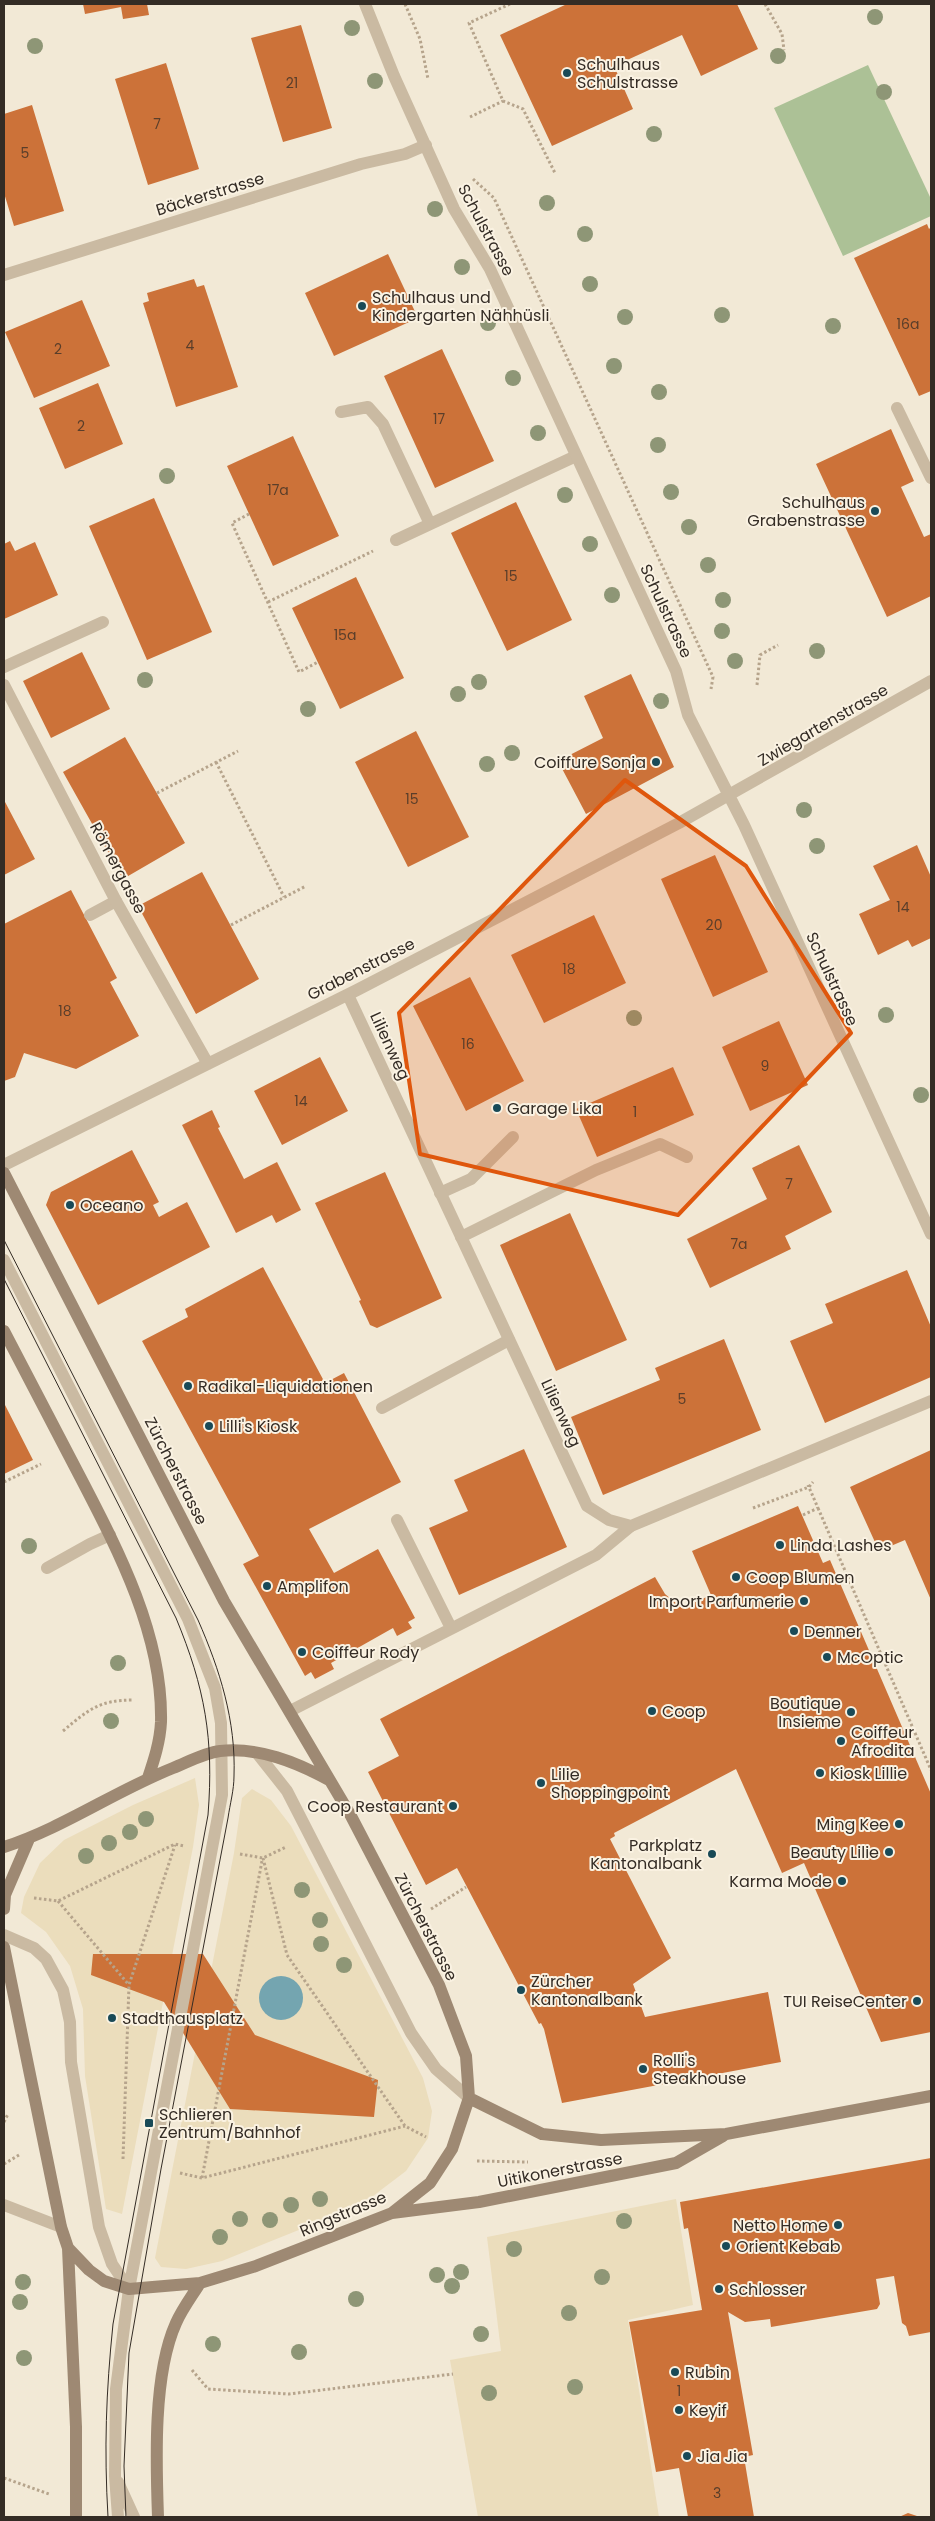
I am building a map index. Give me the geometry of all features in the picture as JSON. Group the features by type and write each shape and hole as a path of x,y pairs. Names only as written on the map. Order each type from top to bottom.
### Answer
{"main road":[{"name":"Zürcherstrasse","path":"4,1173 224,1601 352,1816 439,1986 466,2056 469,2098"},
{"path":"4,1331 110,1535 130,1580 146,1627 156,1670 161,1722 159,1740 148,1778"},
{"name":"Zürcherstrasse","path":"4,1847 29,1839 148,1778 210,1753 221,1751 256,1754 295,1762 329,1780"},
{"path":"4,1908 5,1895 29,1839"},
{"name":"Ringstrasse","path":"4,1947 61,2227 68,2248 76,2427 76,2517"},
{"name":"Uitikonerstrasse","path":"469,2098 542,2134 601,2140 726,2134 931,2096"},
{"name":"Ringstrasse","path":"68,2248 89,2270 104,2281 129,2289 200,2283 256,2266 392,2213 430,2183 452,2149 469,2098"},
{"name":"Uitikonerstrasse","path":"392,2213 478,2202 676,2163 726,2134"},
{"path":"158,2517 157,2426 166,2359 176,2323 200,2283"}],"street":[{"name":"Schulstrasse","path":"365,4 394,76 454,209 490,269 676,671 688,716 703,749 714,764 730,795 931,1234"},
{"name":"Bäckerstrasse","path":"4,275 361,164 405,154 426,145"},
{"path":"341,412 368,407 383,424 430,524"},
{"path":"898,408 931,478"},
{"path":"396,540 576,456"},
{"path":"4,667 103,622"},
{"name":"Zwiegartenstrasse","path":"730,795 931,681"},
{"name":"Römergasse","path":"4,686 116,902 208,1064"},
{"name":"Grabenstrasse","path":"4,1164 348,995 730,795"},
{"path":"90,915 116,902"},
{"name":"Lilienweg","path":"348,995 587,1506 609,1520 631,1526"},
{"path":"440,1192 471,1179 513,1137"},
{"path":"461,1237 596,1170 660,1144 688,1157"},
{"path":"4,1260 188,1619 215,1688 221,1723 222,1777 220,1809 129,2289 116,2389 115,2476 118,2517"},
{"path":"382,1408 509,1340"},
{"path":"290,1710 596,1555 631,1526 931,1401"},
{"path":"397,1520 451,1628"},
{"path":"48,1568 110,1535"},
{"path":"256,1754 287,1791 411,2033 436,2069 469,2098"},
{"path":"4,1935 34,1948 46,1959 64,1990 70,2022 72,2062 99,2227 112,2264 129,2289"},
{"path":"4,2205 61,2227"},
{"path":"115,2476 134,2517"}],"path":[{"path":"510,4 469,24 503,101 523,109 555,173"},
{"path":"765,4 782,34 784,50"},
{"path":"470,117 503,101"},
{"path":"249,514 232,522 299,672 318,662"},
{"path":"268,602 396,540"},
{"path":"757,685 760,655 778,645"},
{"path":"157,793 238,751"},
{"path":"216,762 284,897"},
{"path":"231,925 306,886"},
{"path":"797,1456 931,1770"},
{"path":"4,1482 49,1461"},
{"path":"802,1515 818,1508"},
{"path":"63,1731 90,1708 107,1701 141,1700"},
{"path":"123,2164 128,1985 175,1844 58,1901 128,1985"},
{"path":"263,1858 287,1956 405,2126 202,2178 263,1858"},
{"path":"428,1910 466,1886"},
{"path":"480,2162 534,2162"},
{"path":"190,2368 208,2389 289,2394 453,2374"},
{"path":"4,2478 50,2494"}],"highlighted area":[{"path":"625,780 746,866 851,1033 678,1215 420,1154 399,1013"}],"green space":[{"path":"868,65 931,199 931,216 843,256 774,108"}],"shaded area":[{"path":"195,1778 199,1805 193,1847 122,2214 106,2209 85,2076 83,2009 70,1966 46,1932 21,1913 24,1897 40,1863 64,1840 133,1805"},
{"path":"252,1789 271,1800 291,1826 423,2078 432,2111 428,2138 406,2171 373,2196 336,2215 222,2261 186,2269 161,2267 155,2258 234,1853 242,1798"},
{"path":"676,2199 693,2305 628,2320 659,2517 478,2517 450,2360 501,2351 487,2237"}],"water":[{"path":"281,1976 293,1980 299,1986 303,1998 299,2010 293,2016 281,2020 269,2016 263,2010 259,1998 263,1986 269,1980"}],"building":[{"path":"83,4 147,4 149,15 123,19 121,7 85,14"},
{"name":"Schulhaus Schulstrasse","path":"567,4 737,4 758,49 701,76 682,35 614,66 633,109 552,146 500,35"},
{"path":"301,25 332,128 283,142 251,38"},
{"path":"166,63 199,169 148,185 115,79"},
{"path":"32,105 64,211 14,226 4,193 4,114"},
{"path":"927,224 929,229 931,227 931,391 919,396 854,258"},
{"name":"Schulhaus und Kindergarten Nähhüsli","path":"388,254 418,318 334,356 305,293"},
{"path":"194,279 197,287 204,285 238,387 176,407 143,303 149,301 147,293"},
{"path":"82,300 110,366 34,398 5,332"},
{"path":"442,349 494,461 435,488 384,376"},
{"path":"98,383 123,444 65,469 39,408"},
{"name":"Schulhaus Grabenstrasse","path":"891,429 914,481 901,487 924,537 931,534 931,596 887,617 816,464"},
{"path":"293,436 339,536 273,566 227,466"},
{"path":"154,498 212,632 147,660 89,526"},
{"path":"516,502 572,620 507,651 451,533"},
{"path":"10,541 15,551 35,542 58,595 4,619 4,544"},
{"path":"356,577 404,678 340,709 292,608"},
{"path":"82,652 110,709 51,738 23,681"},
{"path":"631,674 674,767 586,814 558,761 603,738 584,696"},
{"path":"416,731 469,837 408,867 355,762"},
{"path":"125,737 185,843 123,879 63,772"},
{"path":"4,800 35,859 4,875"},
{"path":"917,845 931,877 931,938 912,947 908,940 878,955 859,914 890,900 873,866"},
{"path":"715,855 768,972 713,997 661,879"},
{"path":"202,872 259,979 196,1014 138,906"},
{"path":"71,890 117,978 110,982 139,1036 76,1069 24,1053 15,1077 4,1081 4,924"},
{"path":"594,915 626,983 544,1023 511,955"},
{"path":"470,977 524,1081 466,1111 413,1006"},
{"path":"779,1021 808,1085 750,1111 722,1047"},
{"path":"320,1057 348,1111 282,1145 254,1091"},
{"path":"673,1067 694,1115 597,1157 576,1109"},
{"path":"212,1110 220,1127 218,1128 244,1179 277,1162 301,1210 276,1223 272,1215 236,1233 182,1125"},
{"path":"799,1145 832,1212 785,1236 791,1249 710,1288 687,1239 767,1199 752,1168"},
{"path":"132,1150 159,1202 153,1205 159,1217 187,1202 210,1247 98,1305 46,1205 51,1192"},
{"path":"385,1172 442,1298 377,1328 370,1325 359,1301 361,1300 315,1203"},
{"path":"570,1213 627,1340 556,1371 500,1245"},
{"path":"263,1267 325,1383 344,1373 401,1482 309,1529 334,1573 378,1549 415,1618 408,1622 412,1628 397,1636 393,1628 331,1663 334,1669 315,1679 311,1672 305,1676 243,1564 259,1556 142,1341 188,1317 185,1309"},
{"path":"907,1270 931,1327 931,1377 825,1423 790,1341 833,1323 825,1304"},
{"path":"724,1339 761,1430 603,1495 571,1417 660,1380 655,1368"},
{"path":"4,1403 33,1460 4,1474"},
{"path":"524,1449 567,1547 459,1595 429,1528 468,1511 454,1480"},
{"path":"931,1450 931,1600 905,1540 879,1551 850,1487"},
{"name":"Lilie Shoppingpoint","path":"798,1506 823,1563 830,1560 931,1794 931,2032 881,2042 804,1863 782,1873 736,1769 614,1833 615,1836 610,1839 671,1958 633,1984 645,2017 768,1992 781,2062 562,2103 544,2029 541,2023 539,2024 457,1868 426,1885 368,1772 399,1756 380,1719 655,1577 665,1594 682,1608 711,1595 692,1551"},
{"path":"93,1954 203,1954 255,2035 378,2080 374,2117 230,2109 164,2002 91,1975"},
{"path":"931,2158 931,2332 909,2336 906,2326 902,2323 894,2276 876,2279 880,2304 877,2309 771,2327 770,2319 745,2322 728,2312 753,2455 744,2457 754,2517 688,2517 679,2468 656,2472 629,2322 702,2310 688,2228 684,2229 680,2202"},
{"path":"908,2513 920,2517 899,2517"}],"tram line":[{"path":"4,1240 198,1620 220,1677 232,1735 234,1756 233,1792 161,2169 129,2353 124,2466 126,2517"},
{"path":"4,1279 176,1618 194,1668 205,1714 208,1738 210,1762 208,1815 113,2324 106,2420 108,2517"}],"place":[{"name":"Schulhaus Schulstrasse","path":"567,73"},
{"name":"Schulhaus und Kindergarten Nähhüsli","path":"362,306"},
{"name":"Schulhaus Grabenstrasse","path":"875,511"},
{"name":"Coiffure Sonja","path":"656,762"},
{"name":"Garage Lika","path":"497,1108"},
{"name":"Oceano","path":"70,1205"},
{"name":"Radikal-Liquidationen","path":"188,1386"},
{"name":"Lilli's Kiosk","path":"209,1426"},
{"name":"Linda Lashes","path":"780,1545"},
{"name":"Coop Blumen","path":"736,1577"},
{"name":"Amplifon","path":"267,1586"},
{"name":"Import Parfumerie","path":"804,1601"},
{"name":"Denner","path":"794,1631"},
{"name":"Coiffeur Rody","path":"302,1652"},
{"name":"McOptic","path":"827,1657"},
{"name":"Coop","path":"652,1711"},
{"name":"Boutique Insieme","path":"851,1712"},
{"name":"Coiffeur Afrodita","path":"841,1741"},
{"name":"Kiosk Lillie","path":"820,1773"},
{"name":"Lilie Shoppingpoint","path":"541,1783"},
{"name":"Coop Restaurant","path":"453,1806"},
{"name":"Ming Kee","path":"899,1824"},
{"name":"Beauty Lilie","path":"889,1852"},
{"name":"Parkplatz Kantonalbank","path":"712,1854"},
{"name":"Karma Mode","path":"842,1881"},
{"name":"Zürcher Kantonalbank","path":"521,1990"},
{"name":"TUI ReiseCenter","path":"917,2001"},
{"name":"Stadthausplatz","path":"112,2018"},
{"name":"Rolli's Steakhouse","path":"643,2069"},
{"name":"Schlieren Zentrum/Bahnhof","path":"149,2123"},
{"name":"Netto Home","path":"838,2225"},
{"name":"Orient Kebab","path":"726,2246"},
{"name":"Schlosser","path":"719,2289"},
{"name":"Rubin","path":"675,2372"},
{"name":"Keyif","path":"679,2410"},
{"name":"Jia Jia","path":"687,2456"}]}
